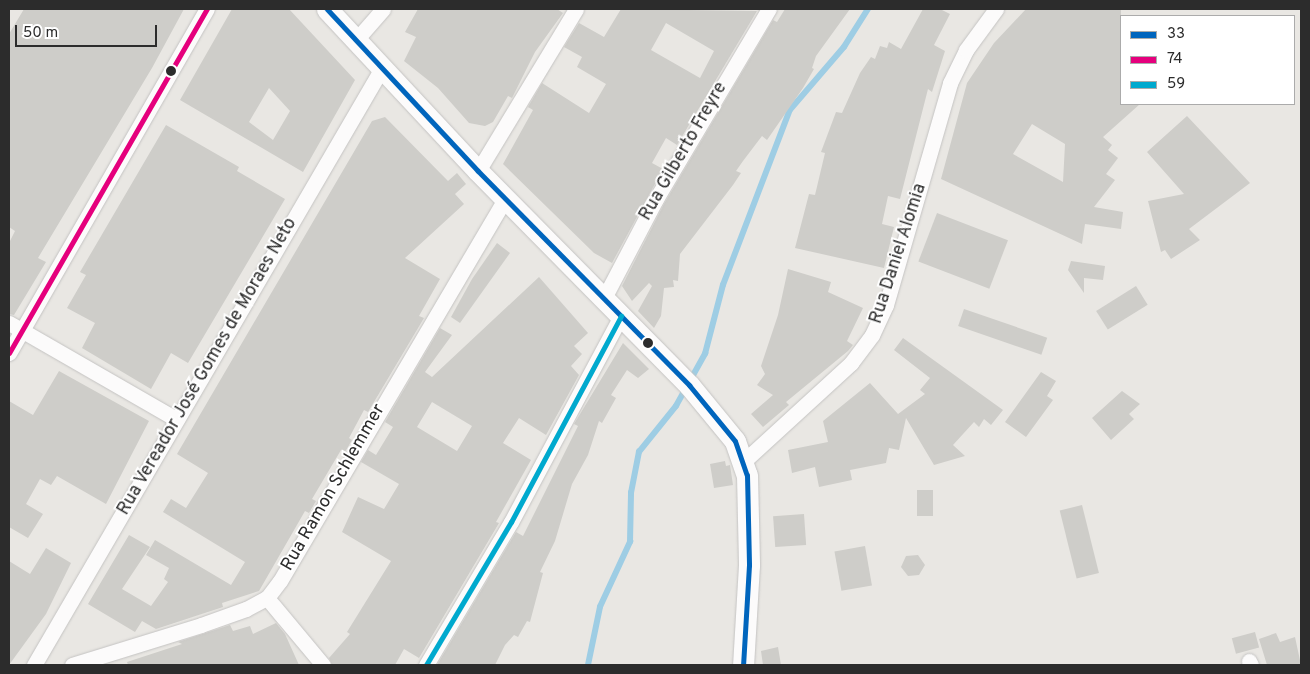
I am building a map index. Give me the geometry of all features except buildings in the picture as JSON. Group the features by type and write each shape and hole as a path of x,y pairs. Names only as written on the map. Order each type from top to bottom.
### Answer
{"main road":[{"path":"327,9 505,199 657,351 718,419 735,441 747,475 749,566 743,665"}],"street":[{"path":"9,354 15,327 207,9"},
{"path":"356,40 383,9"},
{"path":"478,171 576,9"},
{"name":"Rua Gilberto Freyre","path":"604,298 656,199 769,9"},
{"name":"Rua Daniel Alomia","path":"743,462 851,363 872,335 886,305 950,83 966,50 996,9"},
{"name":"Rua Vereador José Gomes de Moraes Neto","path":"34,665 382,68"},
{"name":"Rua Ramon Schlemmer","path":"267,598 280,581 505,199"},
{"path":"426,665 511,522 621,316"},
{"path":"15,327 176,419"},
{"path":"72,665 210,622 267,598 323,665"}],"waterway":[{"path":"588,665 600,607 630,542 631,493 639,452 676,406 705,354 723,285 790,110 844,47 868,9"}],"transit line":[{"name":"74","path":"9,353 207,9"},
{"name":"33","path":"327,9 478,171 689,385 735,441 747,475 749,565 743,665"},
{"name":"59","path":"426,665 511,522 621,316"}]}
